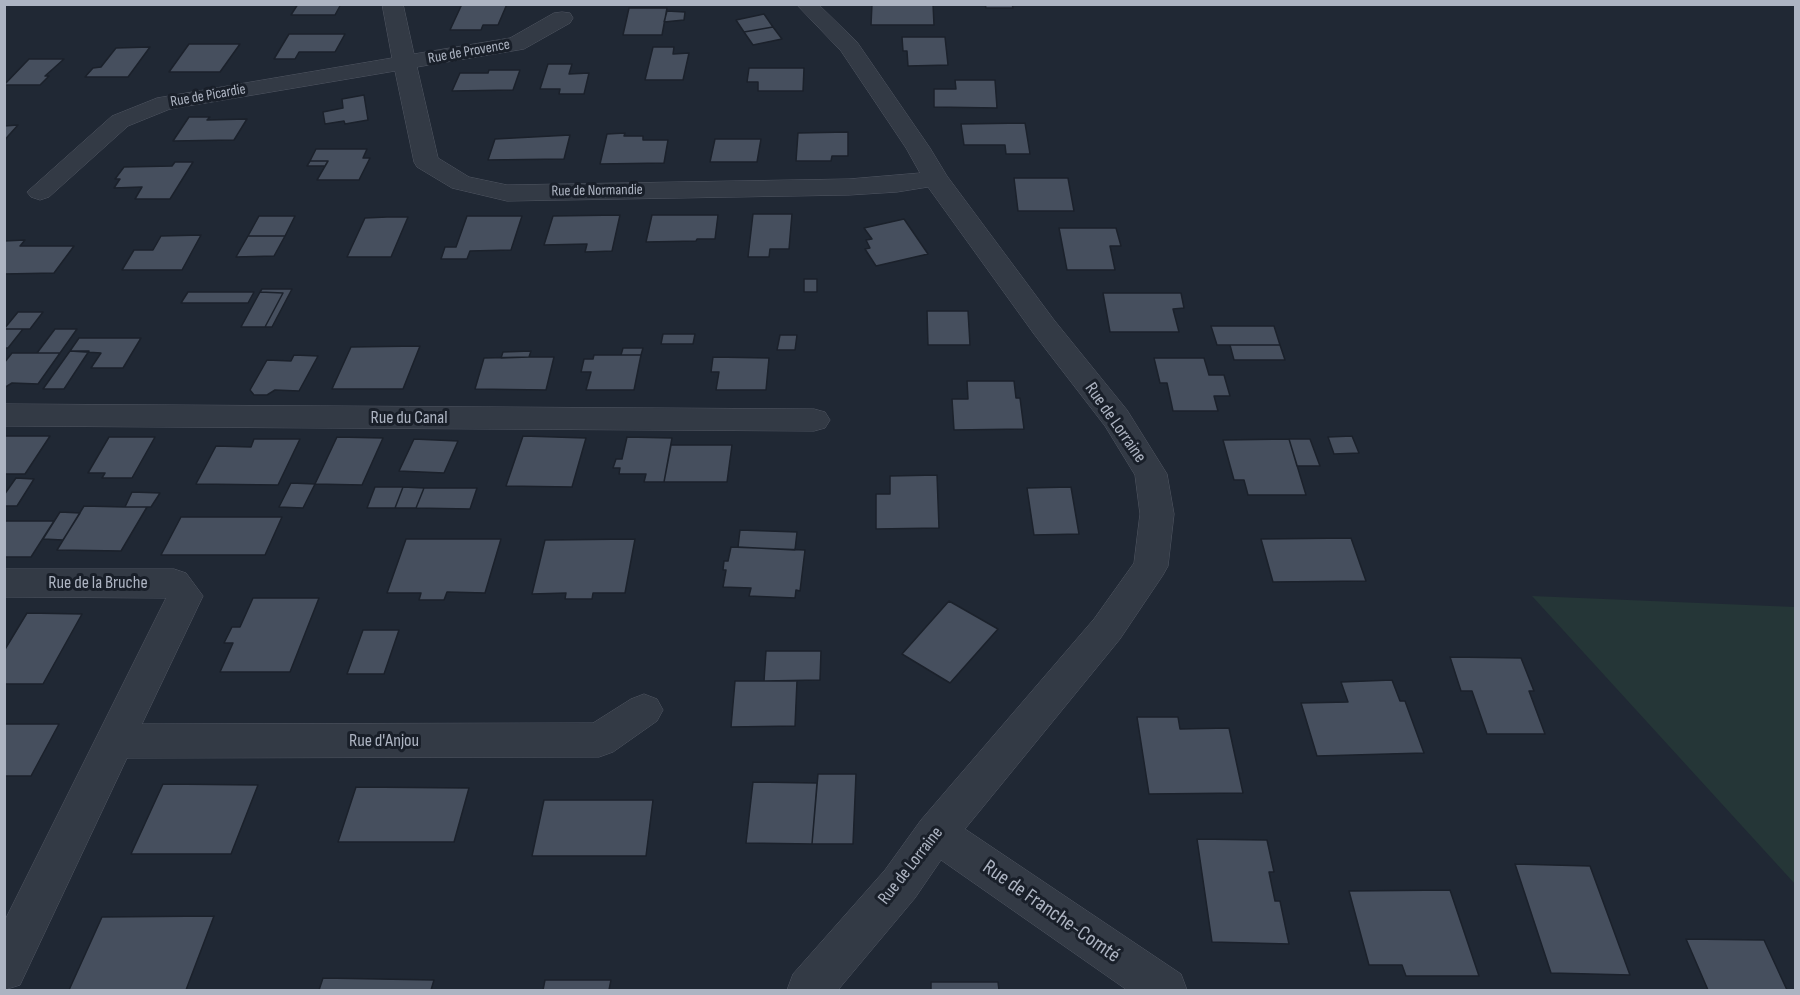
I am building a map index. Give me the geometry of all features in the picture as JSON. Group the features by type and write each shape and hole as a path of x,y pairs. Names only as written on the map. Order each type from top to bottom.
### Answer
{"street":[{"name":"Rue de Normandie","path":"392,4 426,162 461,183 507,193 849,187 897,184 934,178"},
{"name":"Rue de Lorraine","path":"806,4 849,47 918,148 934,178 1044,327 1116,418 1151,474 1157,514 1151,566 1107,629 936,833 900,884 809,990"},
{"name":"Rue de Provence","path":"405,63 516,44 562,18"},
{"name":"Rue de Picardie","path":"40,192 120,121 165,103 405,63"},
{"name":"Rue du Canal","path":"4,415 814,420"},
{"name":"Rue de la Bruche","path":"4,583 174,583 186,596 114,741"},
{"name":"Rue d'Anjou","path":"114,741 599,740 644,710"},
{"path":"4,970 114,741"},
{"name":"Rue de Franche-Comté","path":"936,833 1165,990"}],"shaded area":[{"path":"1532,596 1795,607 1795,884"}],"building":[{"path":"298,4 341,4 335,15 291,15"},
{"path":"462,4 507,4 498,25 483,25 481,30 450,30"},
{"path":"872,4 933,4 934,25 871,25"},
{"path":"985,4 1012,4 1013,8 986,8"},
{"path":"629,8 667,8 662,35 623,35"},
{"path":"667,11 685,12 684,20 664,22"},
{"path":"764,14 773,27 744,32 736,20"},
{"path":"773,27 782,39 753,45 744,32"},
{"path":"289,34 345,34 335,52 299,52 295,59 274,59"},
{"path":"902,37 945,37 948,65 908,66 907,51 903,51"},
{"path":"189,44 240,44 220,72 169,72"},
{"path":"150,47 128,77 85,77 93,68 101,67 116,48"},
{"path":"653,47 674,47 673,54 689,53 683,80 645,80"},
{"path":"29,59 64,59 45,76 49,76 40,85 4,85"},
{"path":"548,64 572,64 569,74 589,73 584,94 559,94 560,89 540,89"},
{"path":"749,68 804,68 803,91 758,91 758,82 747,82"},
{"path":"489,70 520,70 513,90 452,91 460,73 488,73"},
{"path":"955,80 995,80 997,108 934,107 934,89 956,89"},
{"path":"364,95 368,120 345,124 344,121 325,124 323,112 343,108 342,99"},
{"path":"189,117 210,117 207,120 247,119 234,140 173,141"},
{"path":"1025,123 1030,154 1006,154 1005,145 964,145 961,124"},
{"path":"18,125 9,135 4,141 4,126"},
{"path":"848,132 848,156 832,156 831,161 796,161 798,133"},
{"path":"625,133 624,136 643,136 643,140 668,140 664,163 600,164 607,134"},
{"path":"570,135 564,159 488,160 495,139"},
{"path":"715,139 761,139 757,162 710,162"},
{"path":"316,149 367,149 363,158 370,158 359,180 317,180 328,161 310,161"},
{"path":"310,161 328,161 325,166 307,166"},
{"path":"175,162 193,162 170,199 135,199 142,187 114,188 120,179 115,179 124,167 172,166"},
{"path":"1014,178 1068,178 1074,211 1018,211"},
{"path":"753,214 792,214 789,249 770,249 769,257 748,257"},
{"path":"620,215 612,251 585,252 587,244 544,245 553,216"},
{"path":"652,215 718,215 715,239 646,242"},
{"path":"259,216 295,216 285,236 248,236"},
{"path":"467,216 522,216 511,250 470,251 467,259 441,259 445,247 456,247"},
{"path":"408,217 391,257 347,257 365,218"},
{"path":"904,219 928,254 876,266 865,249 870,248 866,240 872,239 864,228"},
{"path":"1059,228 1116,228 1121,246 1110,246 1115,270 1067,270"},
{"path":"201,235 182,270 122,270 134,250 153,250 161,236"},
{"path":"248,236 285,236 274,256 236,257"},
{"path":"25,240 20,246 74,246 54,273 4,274 4,241"},
{"path":"804,279 817,279 817,292 804,292"},
{"path":"262,289 292,289 272,327 265,327 283,293 260,292"},
{"path":"188,292 254,292 248,303 181,303"},
{"path":"260,292 283,293 265,327 241,327"},
{"path":"1103,293 1181,293 1184,308 1173,309 1179,332 1110,332"},
{"path":"927,311 968,311 970,345 928,345"},
{"path":"18,312 43,312 30,329 4,329"},
{"path":"1211,326 1274,326 1280,345 1217,345"},
{"path":"4,329 23,329 8,348 4,348"},
{"path":"55,329 77,329 60,353 37,353"},
{"path":"663,334 695,334 693,344 661,344"},
{"path":"780,335 797,335 795,350 777,350"},
{"path":"79,338 141,338 123,368 91,368 101,353 70,351"},
{"path":"1230,345 1280,345 1285,360 1234,360"},
{"path":"420,346 403,389 332,389 351,347"},
{"path":"623,348 643,348 641,355 621,355"},
{"path":"70,351 89,351 64,389 43,389"},
{"path":"531,351 529,357 501,358 503,352"},
{"path":"12,353 60,353 38,384 12,383 4,388 4,363"},
{"path":"294,355 318,356 299,391 275,390 267,395 254,395 250,390 267,360 291,361"},
{"path":"594,355 641,355 634,390 586,390 591,372 581,372 584,359 593,359"},
{"path":"554,357 546,390 475,389 484,358"},
{"path":"713,357 769,358 766,390 716,390 719,372 711,372"},
{"path":"1154,358 1204,358 1209,375 1224,375 1230,396 1214,396 1218,411 1173,411 1167,383 1160,383"},
{"path":"967,381 1014,381 1016,398 1020,398 1024,429 954,430 952,399 968,399"},
{"path":"4,436 50,436 25,474 4,474"},
{"path":"523,436 586,438 572,487 506,486"},
{"path":"1352,436 1359,453 1334,454 1328,437"},
{"path":"109,437 155,437 132,478 102,478 105,473 88,473"},
{"path":"337,437 383,438 362,485 315,484"},
{"path":"627,437 672,438 664,482 644,482 646,474 619,474 620,468 613,468 616,459 622,459"},
{"path":"254,439 300,439 278,485 196,484 216,446 251,447"},
{"path":"414,439 458,441 444,473 399,471"},
{"path":"1289,439 1310,439 1320,466 1297,466"},
{"path":"1289,439 1306,495 1248,495 1244,480 1234,480 1223,440"},
{"path":"671,445 732,445 727,482 664,482"},
{"path":"937,475 939,528 876,529 876,494 890,494 890,476"},
{"path":"16,478 34,479 17,506 4,506 4,495"},
{"path":"291,483 315,484 303,508 279,507"},
{"path":"375,487 403,487 395,508 367,508"},
{"path":"403,487 424,488 416,508 395,508"},
{"path":"1071,487 1079,534 1034,535 1027,488"},
{"path":"424,488 477,488 470,509 416,508"},
{"path":"132,492 160,493 151,507 125,507"},
{"path":"84,506 147,507 121,551 57,550"},
{"path":"60,512 80,513 63,540 43,539"},
{"path":"181,517 282,517 265,555 161,555"},
{"path":"4,521 54,521 31,557 4,557"},
{"path":"740,530 797,532 795,550 738,547"},
{"path":"1351,538 1366,581 1273,582 1261,539"},
{"path":"406,539 501,539 485,593 447,592 444,600 419,600 421,593 387,593"},
{"path":"635,539 625,593 593,593 592,599 565,599 566,593 532,594 545,540"},
{"path":"731,547 805,550 800,591 796,590 795,598 749,596 751,588 723,587 726,570 723,570 724,561 728,561"},
{"path":"253,598 319,598 290,672 220,672 233,643 224,643 232,627 240,627"},
{"path":"949,601 998,629 950,683 902,654"},
{"path":"27,613 82,614 43,684 4,684 4,651"},
{"path":"363,630 399,630 384,674 347,674"},
{"path":"766,651 821,651 820,680 764,681"},
{"path":"1450,657 1521,658 1534,691 1529,691 1545,734 1487,734 1472,691 1461,691"},
{"path":"1392,680 1400,701 1405,701 1424,753 1317,756 1301,703 1348,702 1341,682"},
{"path":"735,681 797,681 795,726 731,727"},
{"path":"1137,717 1178,717 1180,729 1229,728 1243,793 1149,794"},
{"path":"4,724 59,724 31,776 4,776"},
{"path":"818,774 856,774 853,844 812,844"},
{"path":"753,782 817,783 812,844 746,843"},
{"path":"163,784 258,785 231,854 131,854"},
{"path":"356,787 469,788 454,842 338,842"},
{"path":"544,800 653,800 646,856 532,856"},
{"path":"1197,839 1267,840 1274,872 1269,872 1275,901 1280,901 1289,944 1212,942"},
{"path":"1515,864 1590,866 1630,975 1551,973"},
{"path":"1450,890 1479,976 1406,976 1402,965 1369,965 1349,891"},
{"path":"214,916 186,990 69,990 102,917"},
{"path":"1686,939 1764,940 1787,990 1708,990"},
{"path":"323,978 434,980 431,990 319,990"},
{"path":"545,980 611,980 609,990 543,990"},
{"path":"931,982 998,982 999,990 931,990"}]}
